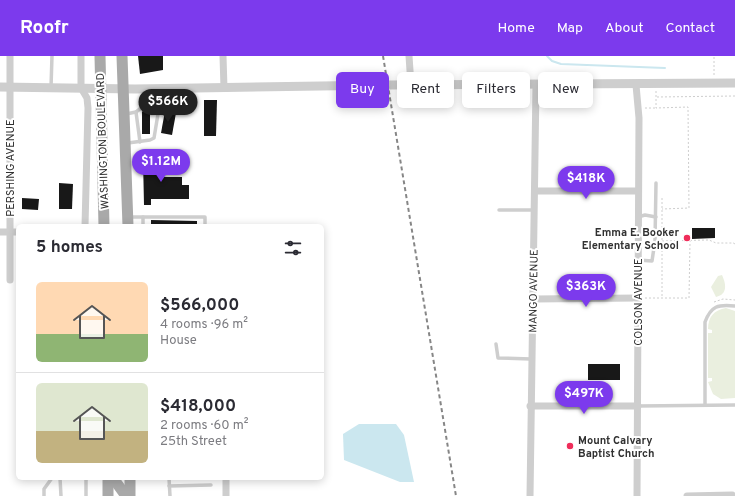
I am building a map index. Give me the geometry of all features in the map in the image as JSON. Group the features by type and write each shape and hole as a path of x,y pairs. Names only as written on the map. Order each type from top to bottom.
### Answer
{"main road":[{"name":"WASHINGTON BOULEVARD","path":"100,56 104,224"},
{"name":"WASHINGTON BOULEVARD","path":"122,56 127,221"},
{"path":"108,480 108,496"},
{"path":"114,480 126,496"},
{"path":"130,480 130,496"}],"street":[{"name":"PERSHING AVENUE","path":"10,56 14,232 10,280"},
{"path":"81,56 81,88 87,98 85,224"},
{"path":"223,56 224,88"},
{"path":"409,56 410,72"},
{"path":"454,85 636,85 735,83"},
{"path":"0,87 122,89 397,85"},
{"name":"MANGO AVENUE","path":"530,496 530,406 534,299 536,85"},
{"name":"COLSON AVENUE","path":"636,85 638,107 637,496"},
{"path":"535,191 638,191"},
{"path":"0,232 14,232"},
{"path":"534,299 638,298"},
{"path":"530,406 638,406"},
{"path":"226,480 226,496"},
{"path":"687,496 732,496"}],"lane":[{"path":"51,88 52,56"},
{"path":"145,88 147,98 150,101"},
{"path":"123,114 136,112 150,101 160,102 177,99 179,88"},
{"path":"124,144 154,138 160,102"},
{"path":"136,112 140,142"},
{"path":"638,260 645,262 652,261 656,217 656,183"},
{"path":"499,210 535,210"},
{"path":"638,217 645,215 656,217"},
{"path":"127,221 143,216 205,216 205,224"},
{"path":"143,216 143,224"},
{"path":"705,406 705,322 708,313 716,307 724,304 735,306"},
{"path":"496,344 498,358 531,359"},
{"path":"638,406 735,405"},
{"path":"44,496 44,489 51,480"},
{"path":"60,480 61,496"},
{"path":"86,480 86,496"},
{"path":"169,480 170,496"},
{"path":"170,486 211,486"}],"path":[{"path":"714,56 714,84"},
{"path":"656,84 656,108"},
{"path":"656,97 735,96"},
{"path":"638,107 688,107 689,208 662,208"},
{"path":"662,195 662,298"},
{"path":"662,241 709,240 716,243 734,243 735,245"},
{"path":"638,298 689,298 690,241"}],"green space":[{"path":"722,275 725,288 723,294 716,297 711,287 718,276"},
{"path":"726,308 735,311 735,398 721,399 713,394 708,382 712,381 712,378 708,378 708,333 712,333 712,330 708,329 708,325 712,315 715,312"}],"water":[{"path":"359,424 396,424 404,435 414,482 400,482 344,460 343,434"}],"building":[{"path":"138,56 163,56 163,70 140,74"},
{"path":"204,100 217,100 216,136 204,136"},
{"path":"144,110 150,110 150,134 142,134 142,112"},
{"path":"165,111 176,113 172,135 161,133"},
{"path":"143,159 164,159 164,177 182,177 182,185 189,185 189,199 151,199 151,205 144,205"},
{"path":"59,183 73,184 72,209 59,209"},
{"path":"22,198 39,199 38,210 22,209"},
{"path":"151,220 197,221 197,224 151,224"},
{"path":"692,228 715,228 715,238 692,239"},
{"path":"588,364 620,364 620,380 588,380"}],"waterway":[{"path":"547,56 552,61 561,64 665,68"}],"railway":[{"path":"383,56 456,496"}],"place":[{"name":"Emma E. Booker Elementary School","path":"687,238"},
{"name":"Mount Calvary Baptist Church","path":"570,446"}]}
